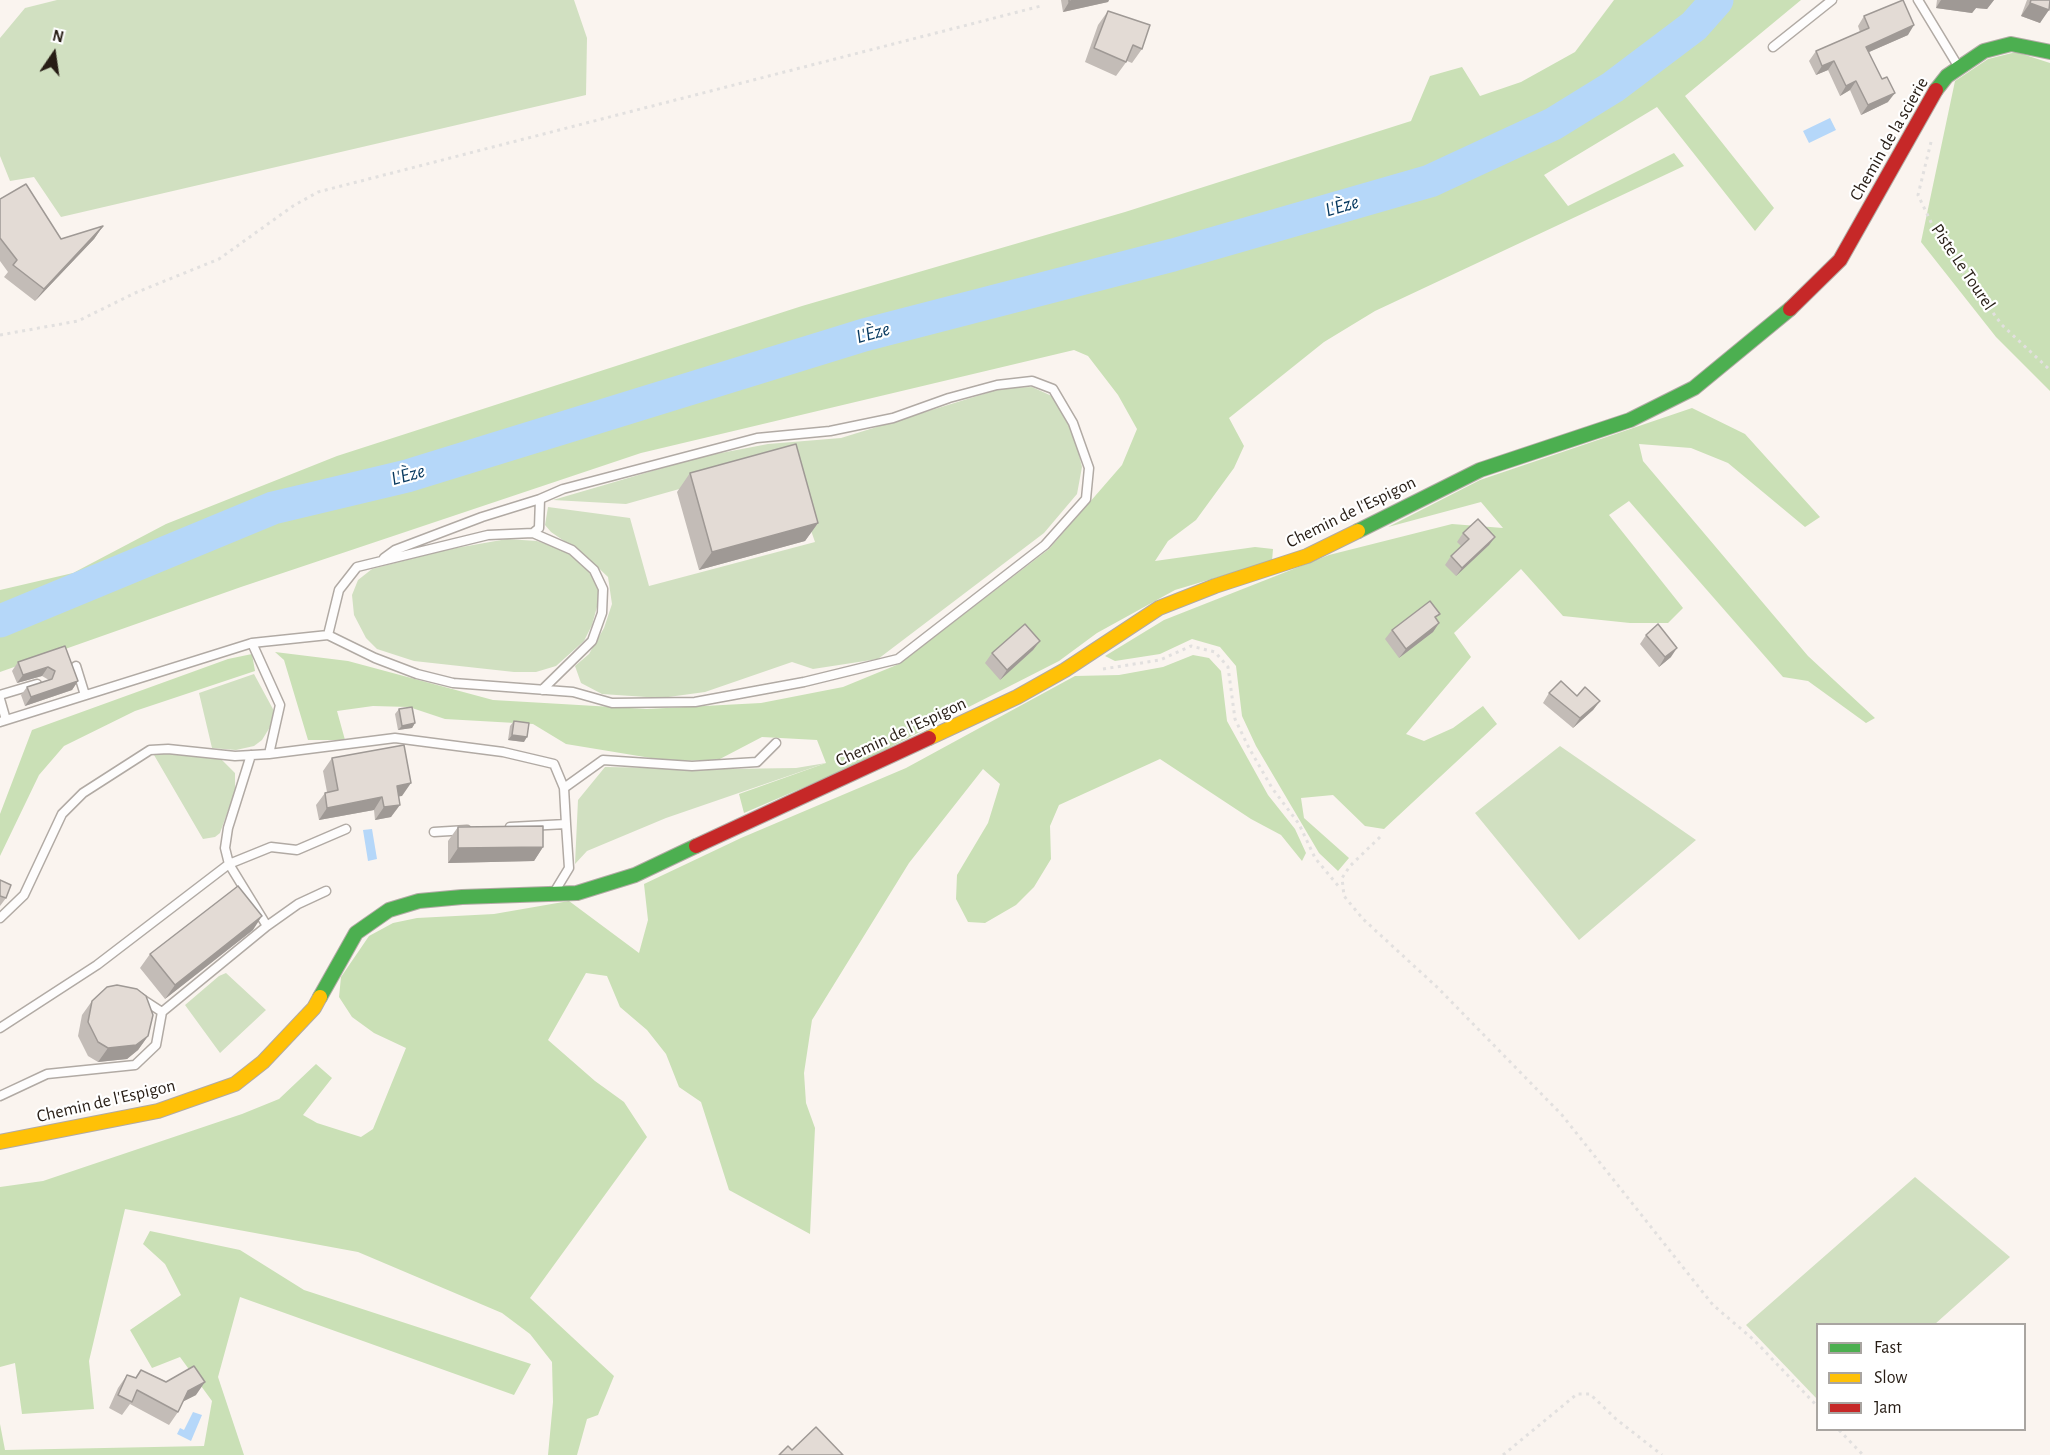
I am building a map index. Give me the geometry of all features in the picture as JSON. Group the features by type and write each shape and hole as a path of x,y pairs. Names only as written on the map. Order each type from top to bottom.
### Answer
{"street":[{"name":"Chemin de la scierie","path":"1819,283 1845,252 1937,88 1958,67 1984,51 2011,44 2050,52"},
{"name":"Chemin de l'Espigon","path":"0,1142 158,1111 235,1084 263,1062 314,1008 356,933 389,910 419,901 462,897 577,893 635,875 1017,697 1065,670 1159,608 1215,586 1307,556 1480,470 1629,420 1694,388 1819,283"}],"lane":[{"path":"1773,47 1832,0"},
{"path":"1918,0 1958,67"},
{"path":"43,682 0,697 3,721 252,642 328,635 375,658 417,674 453,682 573,692 612,702 695,702 804,682 898,659 1045,545 1086,499 1089,468 1073,423 1053,389 1032,381 997,385 892,418 830,431 757,438 700,451 562,489 396,550 379,561"},
{"path":"533,533 539,528 540,499"},
{"path":"328,635 339,590 357,567 488,535 533,533 572,550 594,570 603,589 602,613 592,641 542,690"},
{"path":"252,642 280,705 269,754"},
{"path":"76,666 85,695"},
{"path":"0,918 24,896 62,814 83,793 150,750 251,755 395,738 503,752 554,764 564,789 569,868 553,894"},
{"path":"564,789 603,760 692,766 757,762 776,743"},
{"path":"251,755 228,828 225,848 229,864 267,926"},
{"path":"500,828 566,824"},
{"path":"0,1028 97,965 229,864 272,847 297,850 346,829"},
{"path":"434,832 478,829"},
{"path":"0,1095 47,1074 135,1065 156,1045 162,1012 267,926 298,904 326,891"},
{"path":"134,993 162,1012"}],"path":[{"path":"0,335 78,321 135,293 219,259 293,206 318,192 1041,6"},
{"name":"Piste Le Tourel","path":"1931,141 1918,195 1940,241 2002,325 2050,370"},
{"path":"1095,669 1115,669 1160,660 1191,646 1215,652 1228,667 1235,719 1249,748 1272,788 1299,824 1315,858 1363,919 1438,988 1562,1114 1713,1305 1754,1340 1816,1405"},
{"path":"1341,889 1342,878 1350,866 1380,837"},
{"path":"1503,1455 1577,1394 1590,1394 1616,1419 1662,1455"},
{"path":"1840,1431 1863,1455"}],"green space":[{"path":"57,0 574,0 587,38 586,95 61,217 34,177 10,181 0,156 0,38 25,8"},
{"path":"1614,0 1801,0 1685,96 1774,208 1755,231 1657,107 1544,175 1568,206 1674,153 1684,166 1375,311 1324,342 1229,418 1244,446 1234,468 1196,520 1168,541 1155,561 1255,547 1273,549 1272,561 1175,590 1097,633 1059,661 851,767 744,813 739,794 826,763 817,740 762,737 718,760 669,761 566,744 533,724 445,719 409,707 373,706 337,711 345,740 308,740 284,660 275,652 348,661 493,700 647,709 761,703 843,687 899,664 1049,549 1122,465 1137,429 1118,395 1088,356 1074,350 641,453 241,587 0,672 0,590 73,573 166,524 337,456 802,306 1125,212 1411,121 1430,76 1462,67 1480,96 1521,82 1575,52"},
{"path":"2016,52 2050,63 2050,391 1996,337 1921,242 1955,81 1988,59"},
{"path":"1032,387 1054,397 1066,418 1076,442 1082,467 1077,494 1044,533 878,659 813,669 792,662 705,692 661,698 602,694 581,683 575,666 589,654 604,628 612,604 608,577 586,556 551,532 545,525 548,507 630,518 649,586 815,542 786,459 626,504 553,500 700,457 768,444 841,438 1003,388"},
{"path":"1692,408 1745,434 1820,517 1805,527 1728,463 1691,448 1639,444 1643,461 1808,656 1875,718 1866,723 1808,681 1783,677 1629,501 1609,515 1683,608 1668,623 1630,623 1563,616 1521,569 1454,633 1471,657 1406,734 1424,741 1453,728 1483,706 1497,724 1384,829 1365,826 1333,795 1301,798 1304,818 1349,858 1338,871 1319,853 1256,746 1242,716 1236,666 1220,647 1192,639 1160,654 1115,661 1105,656 1164,620 1329,555 1452,524 1503,528 1481,502 1388,527 1480,480"},
{"path":"507,539 537,541 566,551 589,572 596,584 600,596 592,625 584,641 556,666 536,672 514,672 414,661 377,649 366,638 354,615 352,595 358,580 372,569 445,550"},
{"path":"252,654 255,671 135,711 64,746 39,775 0,856 0,814 32,730 228,659"},
{"path":"1193,655 1209,658 1221,671 1227,721 1268,795 1295,829 1306,853 1302,861 1281,835 1251,819 1160,759 1059,805 1050,826 1051,859 1034,887 1016,905 985,923 968,922 956,899 957,875 988,823 1000,784 983,769 909,863 812,1020 804,1073 806,1103 815,1128 810,1234 729,1190 701,1102 679,1087 666,1054 647,1030 620,1007 607,976 586,973 548,1040 595,1081 624,1102 647,1137 530,1298 614,1376 598,1415 587,1419 577,1455 548,1455 553,1402 552,1362 530,1334 502,1313 358,1252 125,1209 89,1361 94,1409 22,1414 15,1363 0,1367 0,1187 43,1181 242,1114 279,1099 316,1064 332,1078 303,1115 317,1123 361,1137 373,1129 406,1048 374,1033 352,1017 339,997 341,977 369,936 393,923 417,918 494,914 569,901 639,953 648,920 644,884 741,838 906,768 1075,676 1119,675 1163,667"},
{"path":"254,674 274,711 270,727 262,740 254,746 236,750 212,748 199,693"},
{"path":"1560,746 1696,840 1579,940 1475,813"},
{"path":"168,753 221,759 235,773 235,791 220,833 215,837 203,839 154,755"},
{"path":"826,763 666,818 587,851 575,864 578,800 605,767 796,768"},
{"path":"226,973 266,1010 220,1053 185,1005 219,976"},
{"path":"1915,1177 2010,1257 1936,1323 1816,1323 1816,1398 1746,1325"},
{"path":"150,1231 240,1250 304,1290 531,1364 514,1395 240,1297 218,1377 244,1455 0,1455 0,1424 5,1450 204,1446 212,1401 180,1357 152,1368 130,1330 181,1295 165,1264 143,1244"}],"water":[{"path":"1830,118 1836,130 1809,143 1803,131"},
{"path":"372,829 377,859 368,861 363,830"},
{"path":"193,1412 202,1415 191,1441 177,1434 180,1428 184,1430"}],"building":[{"path":"1903,0 1914,25 1866,47 1882,79 1887,77 1895,93 1868,105 1856,81 1846,86 1834,61 1822,66 1816,51 1869,28 1864,16"},
{"path":"2031,0 2050,0 2049,10 2030,3"},
{"path":"1108,11 1150,25 1142,49 1133,45 1126,62 1094,48"},
{"path":"26,184 61,239 103,226 44,289 13,265 17,260 0,238 0,199"},
{"path":"796,444 818,523 712,552 690,473"},
{"path":"1478,519 1495,537 1462,568 1451,556 1469,539 1463,533"},
{"path":"1430,601 1440,614 1435,617 1439,623 1406,649 1392,630"},
{"path":"1025,624 1040,641 1007,670 992,653"},
{"path":"1658,624 1677,648 1665,657 1646,635"},
{"path":"65,646 78,681 31,697 27,687 52,679 55,671 48,667 23,675 18,662"},
{"path":"1561,681 1577,696 1585,687 1600,701 1580,718 1549,693"},
{"path":"412,707 415,723 402,726 399,709"},
{"path":"514,721 529,723 527,737 512,735"},
{"path":"404,745 411,783 397,786 400,805 384,807 382,797 327,808 325,793 338,790 332,758"},
{"path":"543,826 543,847 458,848 458,827"},
{"path":"0,880 11,885 6,898 0,896"},
{"path":"238,886 262,916 175,985 150,954"},
{"path":"117,985 137,989 146,996 153,1015 148,1036 136,1045 108,1048 98,1042 88,1022 92,1001 107,987"},
{"path":"194,1366 205,1382 188,1391 178,1412 137,1390 132,1402 118,1395 127,1375 136,1378 141,1370 166,1382"},
{"path":"816,1427 843,1455 779,1455 788,1446 792,1450"}],"waterway":[{"name":"L'Èze","path":"0,621 273,508 407,476 864,335 1173,255 1430,181 1553,124 1613,87 1694,26 1717,0"}],"traffic: fast":[{"path":"1936,90 1947,76 1984,51 2011,44 2050,52"},
{"path":"1358,531 1480,470 1630,420 1694,388 1790,309"},
{"path":"320,997 356,933 389,910 419,901 462,897 577,893 635,875 696,846"}],"traffic: slow":[{"path":"929,738 1017,697 1065,670 1159,608 1215,586 1307,556 1358,531"},
{"path":"0,1142 158,1111 235,1084 263,1062 314,1008 320,997"}],"traffic: jam":[{"path":"1790,309 1840,260 1936,90"},
{"path":"696,846 929,738"}]}
